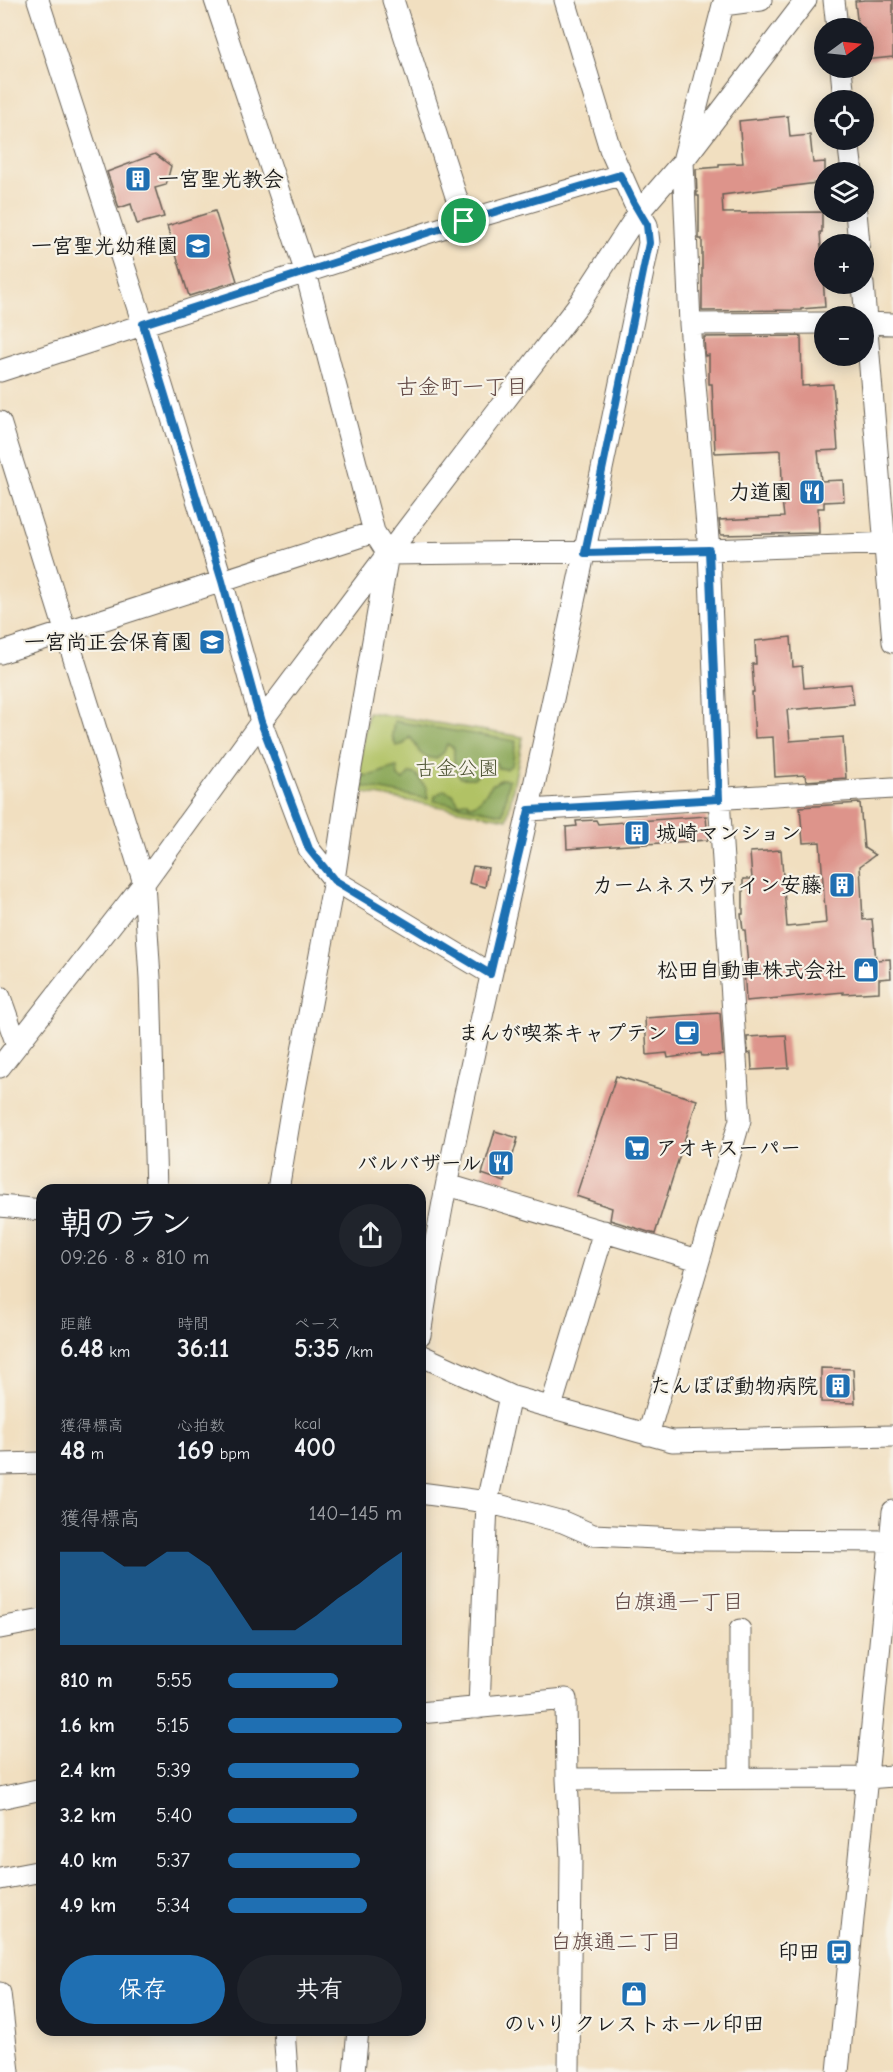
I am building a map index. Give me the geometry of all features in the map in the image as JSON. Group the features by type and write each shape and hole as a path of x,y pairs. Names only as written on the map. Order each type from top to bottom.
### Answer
{"street":[{"path":"38,0 143,324 222,581 261,722 309,849 334,880 490,974"},
{"path":"215,0 306,273 374,532 388,554 347,790 334,880 279,1184"},
{"path":"393,0 464,221"},
{"path":"426,1297 490,974 529,810 585,553 649,243 647,225 620,175 610,149 566,0"},
{"path":"648,1435 740,1120 719,799 709,550 690,324 683,161 723,5 761,0"},
{"path":"0,1067 144,883 261,722 581,301 639,212 683,161 806,0"},
{"path":"834,0 836,18"},
{"path":"0,371 464,221 620,175"},
{"path":"690,324 814,323"},
{"path":"874,323 893,324"},
{"path":"870,366 888,543 893,642"},
{"path":"0,422 144,883 150,978 156,1184"},
{"path":"0,653 374,532"},
{"path":"388,554 585,553 888,543"},
{"path":"529,810 893,788"},
{"path":"0,997 17,1045"},
{"path":"448,1185 698,1260"},
{"path":"0,1206 36,1209"},
{"path":"551,1407 604,1231"},
{"path":"426,1358 510,1396 672,1441 893,1436"},
{"path":"479,1708 487,1502 510,1396"},
{"path":"0,1464 36,1463"},
{"path":"426,1494 487,1502 563,1522 593,1534 699,1540 892,1541"},
{"path":"838,2072 892,1541 893,1511"},
{"path":"0,1628 36,1621"},
{"path":"740,1630 740,1778"},
{"path":"426,1712 566,1699 571,1858 569,2072"},
{"path":"567,1779 893,1776"},
{"path":"0,1798 36,1790"},
{"path":"0,1879 36,1872"},
{"path":"0,1993 9,2072"},
{"path":"284,2036 287,2072"},
{"path":"354,2072 357,2036"}],"green space":[{"name":"古金公園","path":"368,712 523,737 507,819 354,791"},
{"path":"394,721 516,741 512,765 506,769 498,768 496,763 491,763 474,778 461,778 454,764 454,748 447,744 444,752 436,759 421,754 410,737 404,744 396,746 392,736"},
{"path":"397,767 398,777 403,780 410,773 416,774 426,788 428,799 360,786 362,775 366,776"},
{"path":"502,779 509,780 503,814 434,801 435,796 444,790 453,794 459,804 467,801 469,805 473,804 480,800 493,784"}],"building":[{"path":"893,0 893,57 874,59 874,18 857,18 855,1"},
{"path":"788,116 790,137 810,135 814,183 722,195 723,213 814,212 814,222 822,222 822,232 814,234 814,294 824,294 825,306 814,306 814,308 801,310 702,311 702,239 699,239 699,196 697,196 696,169 719,167 719,164 743,163 739,121"},
{"name":"一宮聖光教会","path":"155,154 171,166 166,185 155,188 164,217 137,224 131,204 119,208 107,172"},
{"path":"215,211 237,281 189,296 167,226"},
{"path":"801,336 802,386 833,384 838,450 818,451 821,481 843,480 844,501 824,502 824,508 818,508 819,533 721,535 719,520 784,517 780,483 782,483 781,450 715,453 712,384 709,384 709,355 705,356 704,337"},
{"path":"791,637 793,667 802,666 804,688 851,684 854,704 787,710 790,741 843,737 846,778 806,781 805,775 775,777 773,737 755,738 752,664 756,664 755,641"},
{"path":"860,803 864,848 875,855 860,866 863,920 872,919 876,960 890,959 891,978 879,979 879,992 843,994 843,992 746,1001 744,966 748,966 745,930 743,930 741,914 743,914 743,879 752,879 750,852 781,850 787,927 826,923 820,842 803,843 800,807"},
{"name":"城崎マンション","path":"706,816 708,840 567,849 566,827 577,826 576,821 596,820 598,824"},
{"path":"473,866 488,868 485,887 469,883"},
{"name":"まんが喫茶キャプテン","path":"720,1013 723,1055 702,1056 701,1053 668,1058 667,1053 647,1055 645,1018"},
{"path":"786,1035 789,1068 752,1070 747,1037"},
{"name":"アオキスーパー","path":"616,1076 697,1100 655,1234 610,1220 612,1208 576,1196"},
{"path":"495,1131 518,1138 505,1182 482,1174"},
{"name":"たんぽぽ動物病院","path":"821,1368 853,1369 855,1403 821,1402"}],"place":[{"name":"一宮聖光教会","path":"138,179"},
{"name":"一宮聖光幼稚園","path":"198,246"},
{"name":"力道園","path":"812,492"},
{"name":"一宮尚正会保育園","path":"212,642"},
{"name":"城崎マンション","path":"637,833"},
{"name":"カームネスヴァイン安藤","path":"842,885"},
{"name":"松田自動車株式会社","path":"866,970"},
{"name":"まんが喫茶キャプテン","path":"687,1033"},
{"name":"アオキスーパー","path":"637,1148"},
{"name":"バルバザール","path":"501,1163"},
{"name":"たんぽぽ動物病院","path":"838,1386"},
{"name":"印田","path":"839,1952"},
{"name":"のいり クレストホール印田","path":"634,1994"}],"district":[{"name":"古金町一丁目","path":"462,386"},
{"name":"白旗通一丁目","path":"678,1601"},
{"name":"白旗通二丁目","path":"616,1941"}],"route":[{"path":"620,175 647,225 649,243 585,553 709,550 719,799 529,810 490,974 334,880 309,849 261,722 222,581 143,324 464,221 620,175"}]}
